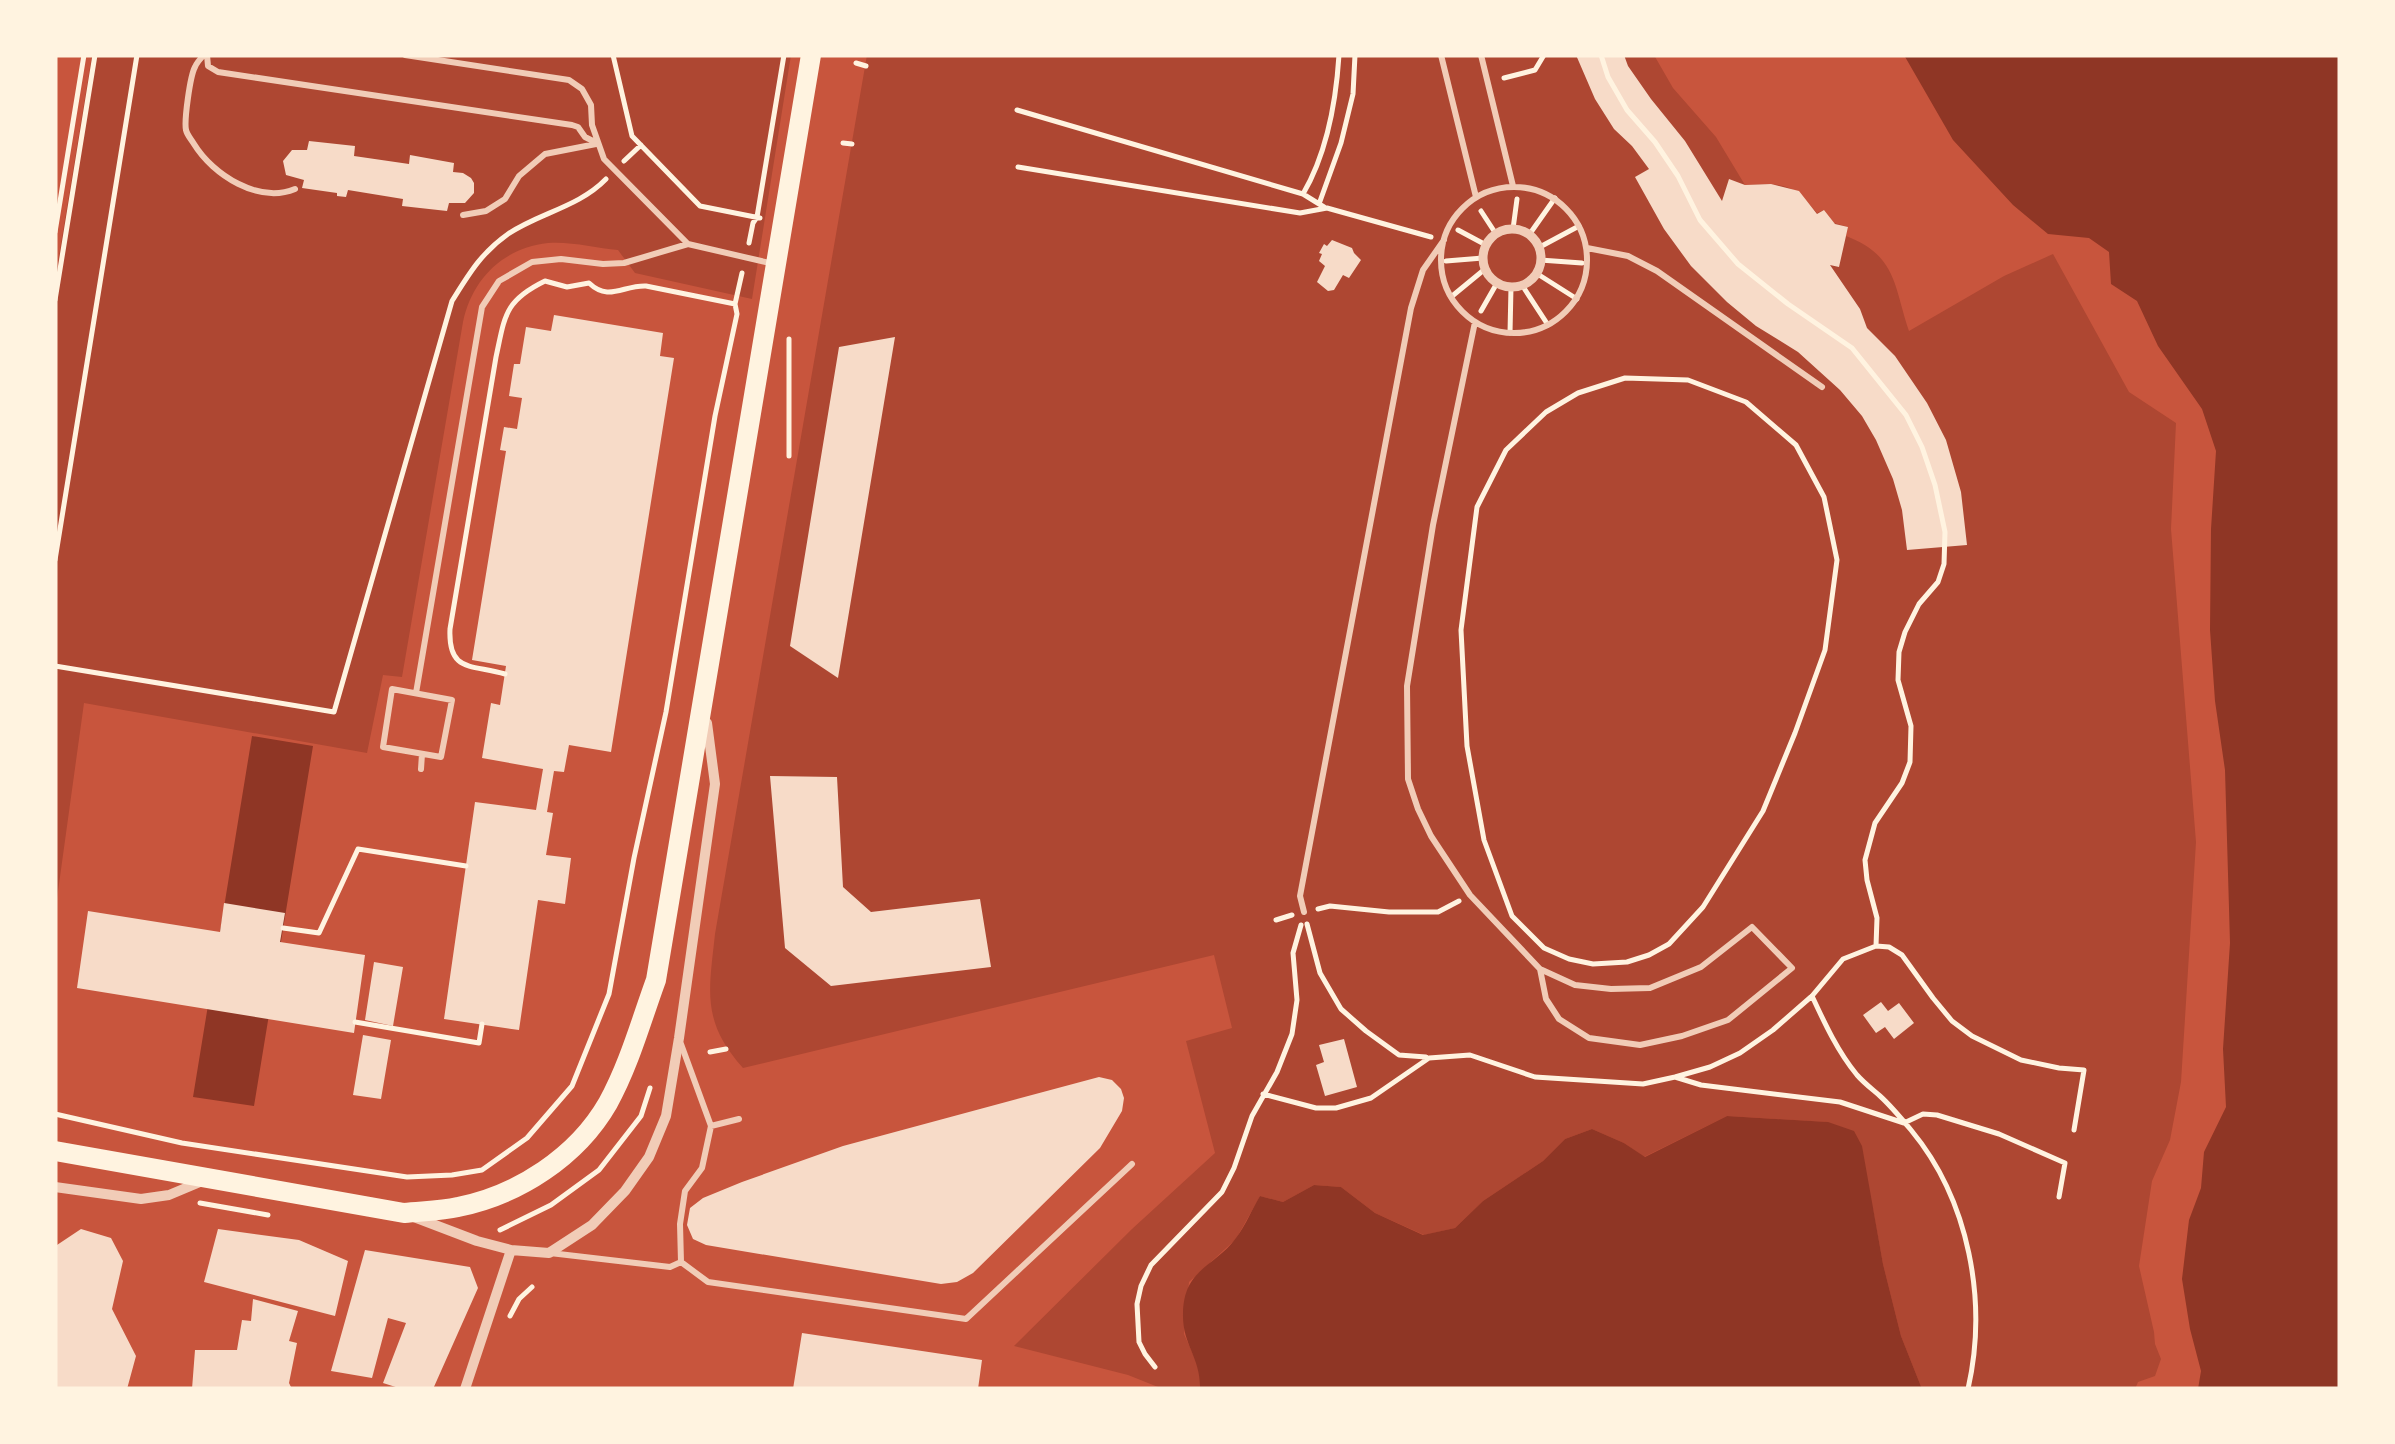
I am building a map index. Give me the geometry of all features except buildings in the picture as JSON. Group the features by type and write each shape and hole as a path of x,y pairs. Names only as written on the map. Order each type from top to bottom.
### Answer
{"main road":[{"path":"55,1151 404,1213 458,1207 498,1194 544,1173 589,1132 608,1102 656,980 810,55"}],"street":[{"path":"1513,229 1530,236 1540,260 1536,273 1522,285 1511,287 1497,283 1484,263 1486,245 1496,234 1513,229"},
{"path":"404,1213 511,1250 549,1253 592,1224 626,1191 649,1158 666,1116 715,784 704,704"},
{"path":"55,1186 141,1199 169,1195 206,1180"},
{"path":"465,1389 511,1250"}],"lane":[{"path":"296,189 283,194 256,189 226,178 202,156 186,130 189,87 195,64 205,55 208,66 218,72 572,124 584,138 598,144"},
{"path":"405,55 569,80 582,90 590,105 592,125 604,159 688,244"},
{"path":"1441,55 1475,198"},
{"path":"1481,55 1516,186"},
{"path":"463,215 486,211 506,199 519,176 545,154 598,144"},
{"path":"1516,186 1555,198 1573,215 1587,248 1588,263 1577,299 1560,318 1523,334 1497,332 1474,322 1451,297 1441,262 1444,240 1462,208 1494,188 1516,186"},
{"path":"1304,912 1300,896 1411,308 1422,270 1444,240"},
{"path":"416,694 482,307 499,281 532,262 624,262 688,244 776,264"},
{"path":"1587,248 1628,256 1657,272 1822,387"},
{"path":"1474,322 1433,525 1407,686 1408,779 1418,809 1470,895 1540,969 1575,985 1650,988 1702,967 1752,927 1792,968 1728,1020 1640,1045 1589,1038 1559,1019 1546,999 1540,969"},
{"path":"392,690 452,700 442,757 422,754 383,747 392,690"},
{"path":"421,769 422,754"},
{"path":"679,1038 711,1126 702,1168 685,1192 680,1224 682,1262 708,1282 966,1319 1132,1164"},
{"path":"711,1126 739,1119"},
{"path":"549,1253 670,1267 682,1262"}],"path":[{"path":"55,232 84,55"},
{"path":"55,300 95,55"},
{"path":"55,560 137,55"},
{"path":"613,55 632,136 700,206 782,222"},
{"path":"55,1114 182,1143 407,1177 482,1170 527,1138 572,1086 609,994 666,712 715,416 737,314 735,304 752,223 757,217 784,55"},
{"path":"1302,194 1324,146 1339,55"},
{"path":"1319,204 1341,142 1352,94 1354,55"},
{"path":"1504,78 1535,70 1544,55"},
{"path":"1601,55 1608,77 1678,176 1700,220 1738,264 1852,348 1906,415 1934,485 1944,532 1944,564 1938,582 1919,604 1899,652 1898,680 1912,726 1910,762 1902,783 1875,823 1865,860 1877,918 1876,946"},
{"path":"856,63 866,66"},
{"path":"1017,110 1302,194 1327,208 1444,240"},
{"path":"843,143 852,144"},
{"path":"55,666 334,712 452,300 481,256 510,232 577,201 601,185 641,145"},
{"path":"1018,167 1300,213 1327,208"},
{"path":"1513,229 1516,186"},
{"path":"1475,198 1496,234"},
{"path":"1530,236 1555,198"},
{"path":"1450,225 1486,245"},
{"path":"1538,248 1580,226"},
{"path":"1540,260 1588,263"},
{"path":"1441,262 1484,263"},
{"path":"1451,297 1484,263"},
{"path":"1536,273 1577,299"},
{"path":"505,674 472,668 456,660 449,646 496,358 505,318 514,300 545,281 567,287 589,283 596,290 611,294 632,285 646,286 735,304"},
{"path":"1474,322 1497,283"},
{"path":"1522,285 1548,325"},
{"path":"1510,334 1511,287"},
{"path":"788,324 789,456"},
{"path":"1625,378 1688,380 1746,402 1796,445 1824,497 1837,560 1825,650 1763,810 1703,907 1669,944 1649,955 1609,964 1569,958 1544,948 1512,916 1484,840 1467,746 1461,630 1477,507 1506,450 1546,412 1578,393 1625,378"},
{"path":"283,928 319,933 358,849 466,866"},
{"path":"1276,920 1330,906 1438,912 1470,895"},
{"path":"1304,912 1320,973 1341,1009 1399,1054 1430,1058 1470,1055 1535,1077 1605,1083 1643,1084 1675,1077 1740,1053 1812,996 1842,960 1876,946 1889,947 1902,955 1952,1020 1972,1036 2021,1060 2084,1070 2074,1130"},
{"path":"1156,1367 1139,1342 1140,1286 1151,1265 1222,1192 1252,1116 1277,1072 1292,1034 1297,1000 1293,953 1304,912"},
{"path":"1812,996 1844,1058 1904,1123 1931,1158 1951,1196 1965,1239 1974,1288 1976,1318 1968,1389"},
{"path":"355,1022 479,1043 482,1024"},
{"path":"710,1052 726,1049"},
{"path":"1263,1094 1316,1108 1336,1108 1371,1098 1430,1058"},
{"path":"1675,1077 1701,1085 1840,1102 1904,1123 1923,1114 1937,1115 1999,1134 2066,1163 2059,1197"},
{"path":"477,1240 551,1205 599,1170 642,1116 650,1087"},
{"path":"169,1195 220,1208 277,1216"}],"shaded area":[{"path":"92,55 791,55 752,299 635,273 618,250 556,243 517,251 492,268 474,292 463,322 402,677 383,675 367,753 84,703 55,913 55,280"},
{"path":"867,55 1654,55 1673,88 1716,137 1745,185 1778,185 1794,190 1817,213 1824,210 1834,223 1848,227 1846,236 1875,253 1891,274 1909,331 2004,276 2053,254 2129,392 2176,423 2171,529 2196,842 2181,1082 2170,1140 2152,1181 2139,1266 2161,1359 2155,1376 2138,1382 2135,1389 1922,1389 1901,1336 1873,1209 1827,1122 1727,1116 1644,1157 1592,1129 1565,1139 1543,1161 1483,1201 1455,1228 1424,1235 1375,1213 1341,1187 1314,1185 1283,1202 1260,1196 1236,1239 1189,1282 1184,1334 1200,1370 1200,1389 1163,1389 1128,1375 1014,1346 1215,1153 1186,1041 1232,1028 1214,955 743,1068 720,1035 711,1005 715,934"},
{"path":"1904,55 2340,55 2340,1389 2198,1389 2201,1371 2182,1279 2189,1220 2201,1188 2204,1152 2226,1107 2223,1049 2230,943 2225,770 2210,630 2216,451 2202,409 2158,346 2137,301 2111,284 2109,252 2089,238 2048,234 2013,205 1953,140"},
{"path":"252,736 313,746 254,1106 193,1097"},
{"path":"1727,1116 1828,1122 1854,1131 1862,1146 1883,1264 1901,1336 1922,1389 1200,1389 1198,1368 1183,1324 1185,1298 1195,1277 1236,1238 1260,1196 1283,1202 1314,1185 1341,1187 1375,1213 1423,1235 1455,1228 1483,1201 1543,1161 1565,1139 1592,1129 1645,1157"}]}
